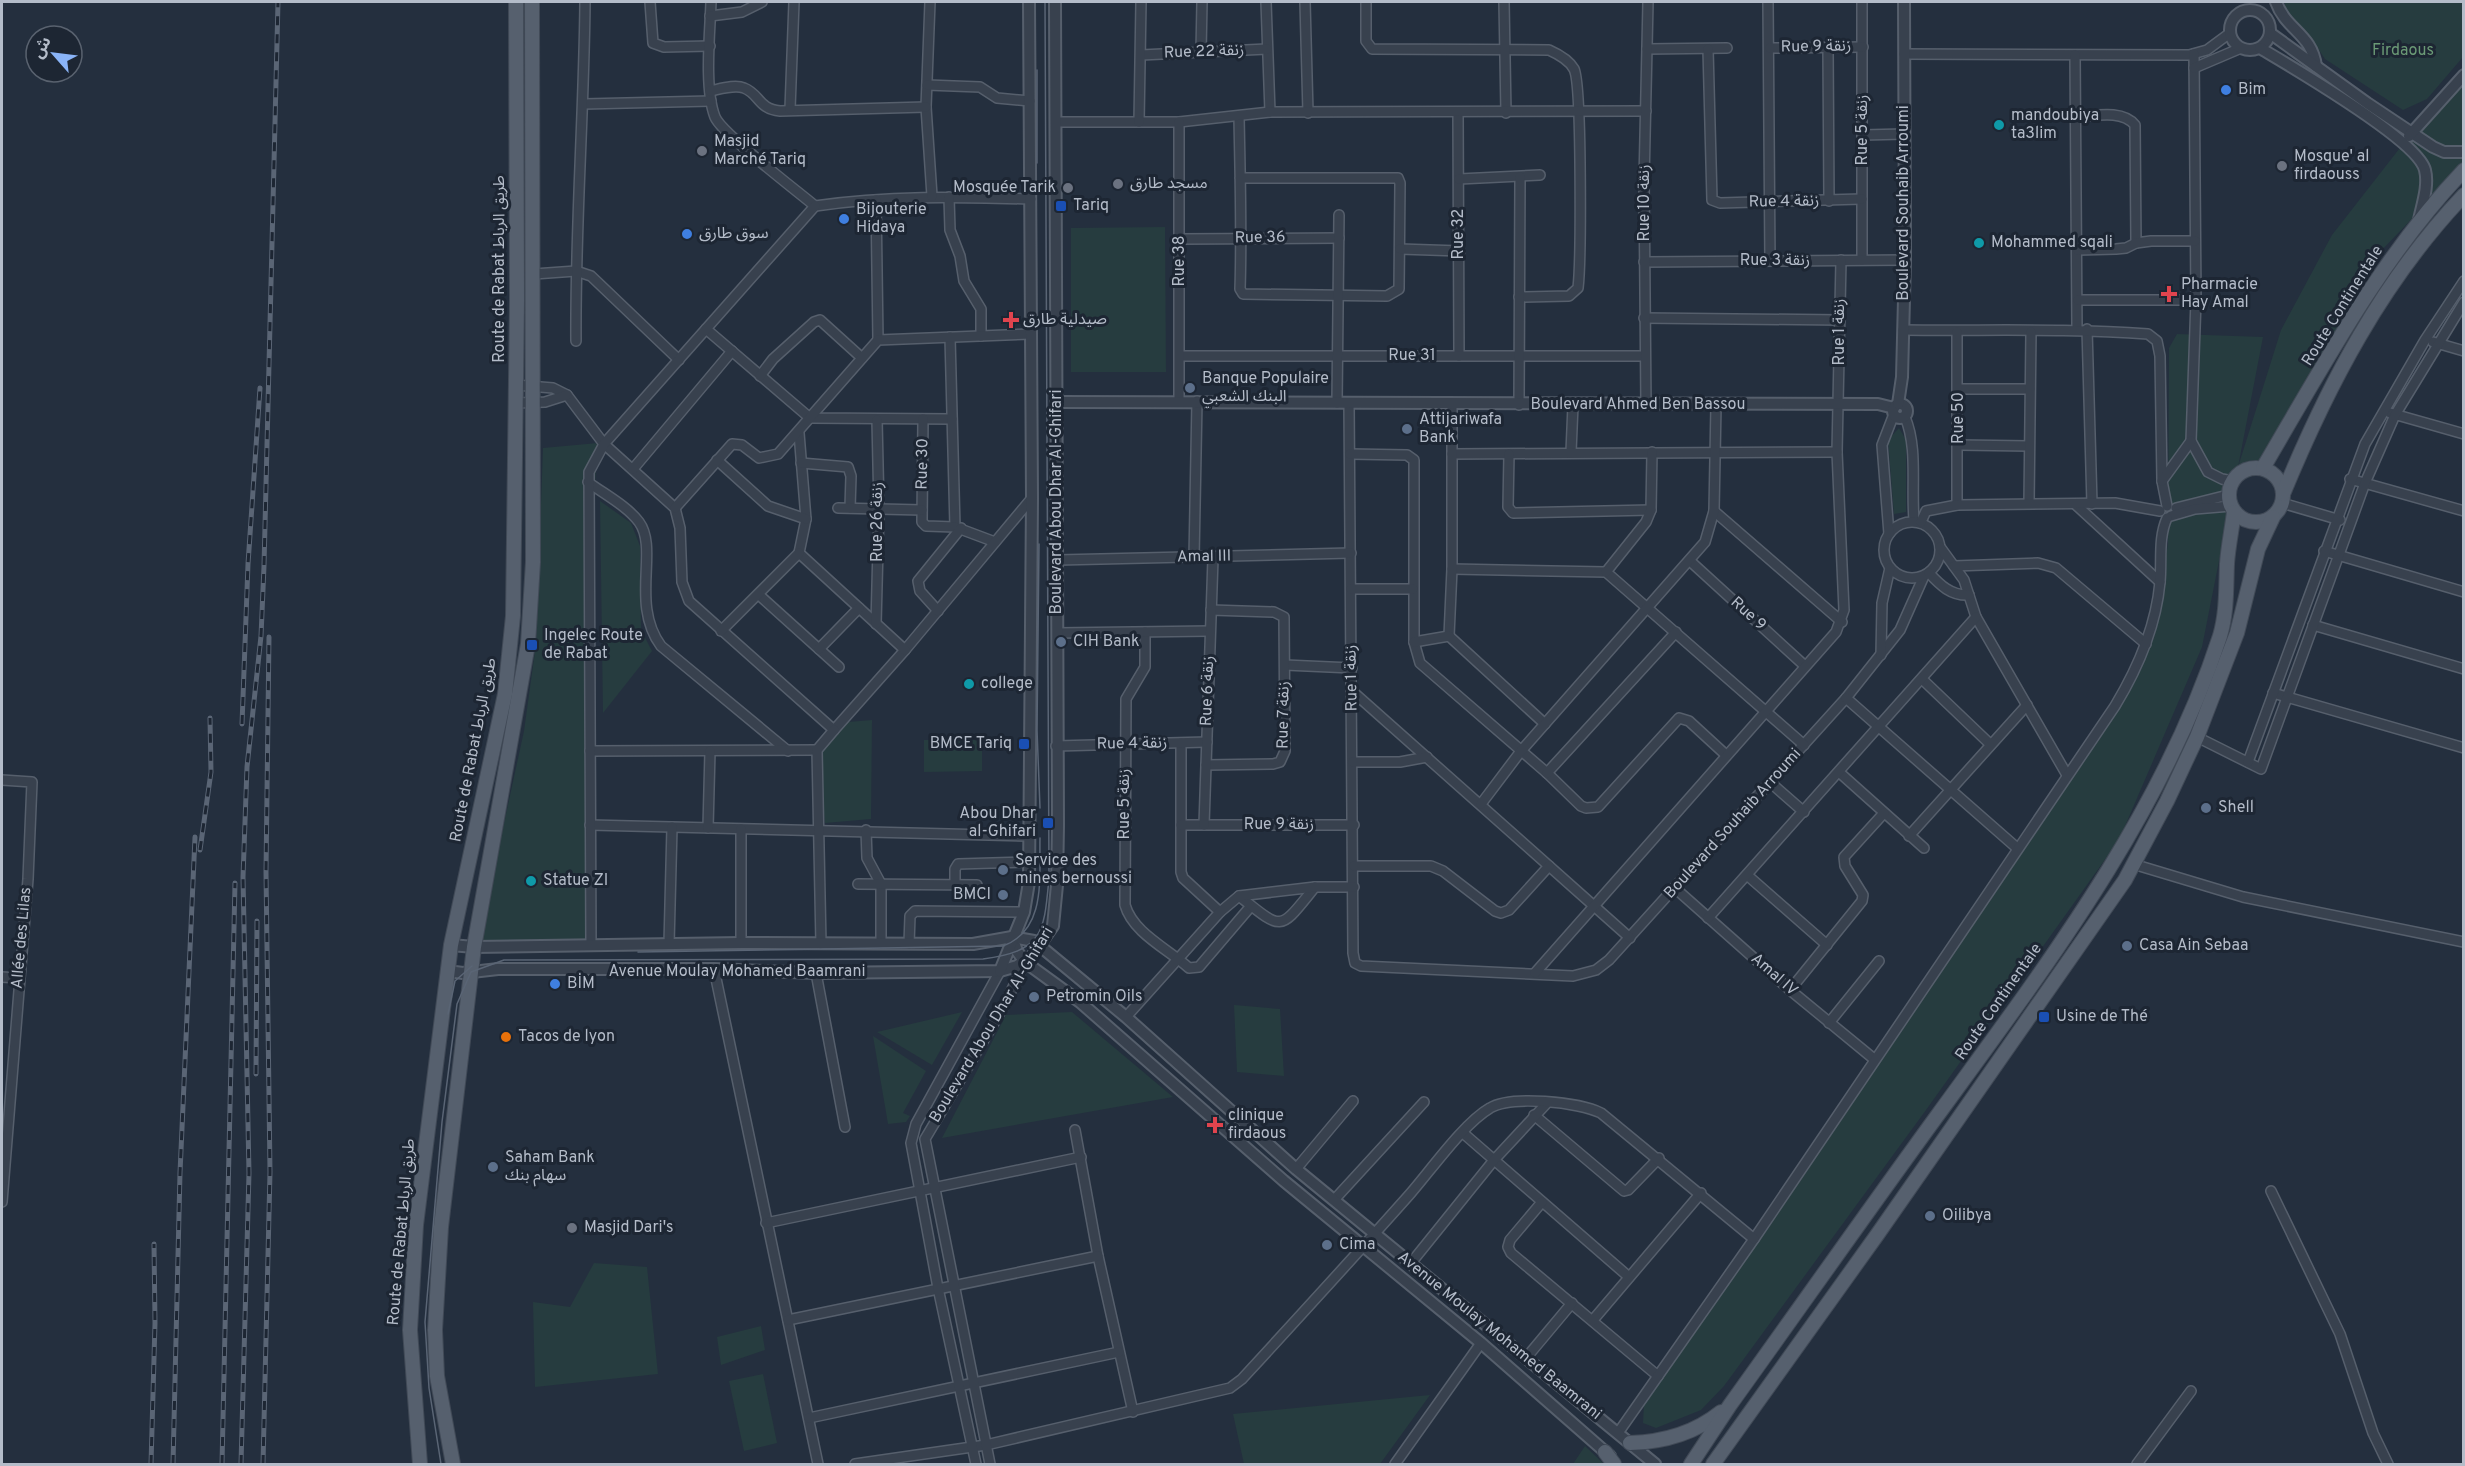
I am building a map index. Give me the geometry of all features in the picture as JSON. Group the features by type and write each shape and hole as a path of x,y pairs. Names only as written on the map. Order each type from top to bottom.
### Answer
{"main road":[{"name":"Route de Rabat طريق الرباط","path":"420,1464 411,1354 411,1303 416,1225 451,945 493,754 511,649 516,562 516,2"},
{"name":"Route de Rabat طريق الرباط","path":"453,1464 437,1376 435,1330 441,1227 474,947 528,644 533,562 532,2"},
{"name":"Route Continentale","path":"2263,468 2349,324 2419,220 2463,170"},
{"name":"Route Continentale","path":"2283,498 2307,437 2347,355 2403,266 2463,195"},
{"path":"517,274 534,274"},
{"path":"2248,468 2263,468 2277,478 2283,498 2273,517 2257,523 2240,518 2231,504 2232,481 2248,468"},
{"name":"Route Continentale","path":"1690,1464 1730,1405 1992,1043 2084,909 2144,808 2186,722 2220,636 2225,614 2231,504"},
{"name":"Route Continentale","path":"1713,1464 2004,1054 2133,864 2168,801 2197,737 2236,633 2258,549 2273,517"},
{"path":"1630,1443 1661,1440 1683,1434 1705,1424 1730,1405"},
{"path":"1605,1452 1614,1464"}],"street":[{"path":"576,341 576,271 584,104 585,2"},
{"path":"650,2 651,40 664,47 710,46"},
{"path":"711,2 710,96 716,119 815,206"},
{"path":"710,16 742,12 762,2"},
{"path":"790,109 794,2"},
{"path":"930,2 926,107 932,196"},
{"name":"Boulevard Abou Dhar Al-Ghifari","path":"976,1464 938,1288 911,1143 912,1133 1000,971 1027,901 1032,498 1029,2"},
{"name":"Boulevard Abou Dhar Al-Ghifari","path":"990,1464 925,1139 1004,1006 1025,962 1041,946 1053,926 1057,885 1058,633 1055,2"},
{"path":"1139,122 1141,2"},
{"path":"1201,52 1202,2"},
{"path":"1266,2 1270,112"},
{"path":"1305,2 1308,113"},
{"path":"1366,2 1366,41 1372,49 1549,50 1570,64 1577,78 1578,288 1569,296 1519,297"},
{"path":"1504,2 1506,113"},
{"name":"Rue 10 زنقة","path":"1646,405 1644,262 1648,2"},
{"path":"1768,2 1770,261"},
{"name":"Rue 5 زنقة","path":"1862,2 1862,260"},
{"name":"Boulevard Souhaib Arroumi","path":"1889,534 1882,445 1897,411 1903,330 1904,2"},
{"path":"1904,54 2075,56 2194,54 2207,50 2230,33 2241,2"},
{"path":"2260,2 2270,33 2438,150 2451,153 2463,152"},
{"path":"2276,2 2280,13 2312,47 2316,66"},
{"path":"2236,16 2247,10 2264,15"},
{"path":"2230,33 2241,48"},
{"path":"2260,48 2270,33"},
{"name":"Rue 9 زنقة","path":"1770,48 1863,47"},
{"path":"1647,49 1727,48"},
{"path":"2194,68 2241,48 2260,48 2321,86 2403,144 2425,168 2426,188 2419,220"},
{"name":"Rue 22 زنقة","path":"1141,54 1267,49"},
{"path":"1828,49 1829,201"},
{"name":"Rue 4 زنقة","path":"1708,50 1710,195 1715,202 1862,199"},
{"path":"2194,54 2196,300 2191,441 2208,471 2222,479 2232,481"},
{"path":"2075,56 2078,300 2082,329 2092,504"},
{"path":"2403,144 2463,75"},
{"path":"927,85 980,87 997,98 1030,101"},
{"path":"584,104 710,96 741,87 771,110 926,107"},
{"path":"1056,122 1179,122 1270,112 1646,111"},
{"name":"Rue 32","path":"1458,112 1459,356"},
{"path":"2076,117 2114,115 2128,118 2134,125 2136,243"},
{"path":"1239,116 1240,290 1243,294 1339,297 1395,293 1400,282 1400,183 1398,178 1240,178"},
{"name":"Rue 38","path":"1179,122 1181,356 1179,400"},
{"path":"1863,135 1904,134"},
{"path":"1459,179 1540,175"},
{"path":"1519,405 1520,177"},
{"path":"591,945 588,482 592,462 604,444 815,206 932,196 1031,199"},
{"path":"949,197 950,230 960,255 964,281 981,309 981,336"},
{"path":"876,200 879,340"},
{"path":"1337,403 1339,215"},
{"name":"Rue 36","path":"1180,239 1339,238"},
{"path":"2078,250 2126,248 2136,243 2195,241"},
{"path":"1400,249 1460,252"},
{"name":"Rue 1 زنقة","path":"1841,260 1837,452 1844,610 1842,622"},
{"name":"Rue 3 زنقة","path":"1644,262 1905,260"},
{"path":"534,274 576,271 591,276 679,360"},
{"path":"2248,762 2350,478 2382,411 2463,281"},
{"path":"2078,300 2196,300"},
{"path":"2197,737 2261,769 2365,483 2396,414 2436,343 2463,302"},
{"path":"1644,318 1840,320"},
{"path":"760,376 773,359 814,322 820,320 862,358"},
{"path":"706,329 810,418 952,419"},
{"path":"1618,1433 1754,1239 2115,706 2146,644 2160,582 2161,537 2167,512 2162,482 2162,379 2157,341 2148,334 2082,329 2031,332 1903,330"},
{"name":"Rue 50","path":"1957,505 1958,332"},
{"path":"2029,503 2031,332"},
{"path":"675,508 735,443 759,458 771,457 785,448 879,340 1031,334"},
{"path":"938,610 920,591 918,581 958,527 950,337"},
{"path":"2425,340 2463,351"},
{"path":"633,469 732,351"},
{"name":"Rue 31","path":"1181,356 1518,354 1644,356"},
{"path":"516,385 553,388 567,395 604,444 675,508 680,528 684,591 689,601 834,730"},
{"path":"1959,388 2030,389"},
{"path":"516,402 553,401 567,395"},
{"name":"Boulevard Ahmed Ben Bassou","path":"1057,402 1179,400 1519,405 1878,404 1897,411"},
{"path":"1194,558 1197,401"},
{"name":"Rue 1 زنقة","path":"1349,403 1354,825 1353,953 1355,963 1371,968 1535,974"},
{"path":"1449,636 1452,569 1452,404"},
{"path":"1571,452 1573,405"},
{"path":"1480,804 1545,724 1647,606 1690,561 1710,532 1714,511 1716,405"},
{"name":"Boulevard Souhaib Arroumi","path":"1897,411 1910,428 1918,521"},
{"path":"2382,411 2463,434"},
{"name":"Rue 30","path":"922,510 923,419"},
{"name":"Rue 26 زنقة","path":"876,624 879,509 877,420"},
{"path":"721,631 799,553 806,519 799,433"},
{"path":"2162,482 2191,441"},
{"path":"1959,445 2029,446"},
{"path":"1606,572 1646,522 1651,510 1652,452"},
{"path":"1452,454 1837,452"},
{"path":"1350,454 1407,454 1414,460 1414,642 1420,663 1547,773 1581,806 1591,809 1598,807 1671,726 1684,717 1726,755"},
{"path":"1509,454 1508,507 1513,513 1651,510"},
{"path":"717,460 768,506 806,519"},
{"path":"801,463 848,467 851,476 850,508"},
{"path":"2350,478 2463,511"},
{"path":"588,482 629,512 643,531 645,604 651,632 661,646 788,751"},
{"path":"821,944 817,750 905,650 1032,498"},
{"path":"2283,498 2351,523"},
{"path":"1881,655 1882,603 1890,568 1884,551 1889,534 1895,527 1918,521 1926,510 1957,505 2029,503 2126,504 2167,512 2231,504"},
{"path":"2075,504 2160,582"},
{"path":"838,508 922,510 922,522 926,526 958,527 995,542"},
{"path":"1535,974 1842,622 1714,511"},
{"path":"1918,521 1934,532 1940,547 1964,580 1976,617 2067,775"},
{"path":"1890,568 1906,578 1926,574 1937,564 1940,547"},
{"path":"2325,551 2463,592"},
{"path":"799,553 905,650"},
{"name":"Amal III","path":"1058,560 1351,553"},
{"name":"Rue 6 زنقة","path":"1204,825 1213,558"},
{"name":"Rue 9","path":"1690,561 1805,666"},
{"path":"1954,566 2038,563 2056,568 2146,644"},
{"path":"1452,569 1606,572 1804,745"},
{"path":"1926,574 1959,595 1969,595"},
{"name":"Boulevard Souhaib Arroumi","path":"1535,974 1573,976 1596,970 1630,938 1771,783 1881,655 1907,618 1926,574"},
{"path":"1351,589 1413,589"},
{"path":"759,594 839,667"},
{"path":"819,649 859,608"},
{"name":"Rue 7 زنقة","path":"1206,765 1273,765 1284,757 1284,617 1281,614 1211,610"},
{"path":"1708,918 1923,680 1976,617"},
{"path":"2313,625 2463,669"},
{"path":"1058,633 1210,631"},
{"name":"Rue 5 زنقة","path":"1145,632 1145,667 1126,699 1125,905 1128,915 1136,926 1178,958"},
{"path":"1547,773 1676,632"},
{"path":"1414,642 1449,636"},
{"path":"1449,636 1545,724"},
{"name":"Rue 7 زنقة","path":"1285,665 1352,668"},
{"path":"1923,680 1990,744"},
{"path":"1352,691 1630,938"},
{"path":"2273,693 2463,748"},
{"path":"1846,698 2017,848"},
{"path":"1909,836 2027,705"},
{"name":"Rue 4 زنقة","path":"1056,746 1207,742"},
{"path":"1181,743 1181,872 1184,878 1220,912"},
{"path":"590,751 817,750"},
{"path":"708,828 710,751"},
{"path":"1353,762 1400,762 1427,757"},
{"path":"1840,773 1924,848"},
{"name":"Allée des Lilas","path":"2,780 32,782 28,879 18,978 2,1202"},
{"path":"1771,783 1804,812"},
{"path":"1790,990 1859,905 1863,895 1845,867 1844,857 1884,813"},
{"path":"590,825 741,830 866,830 1028,836"},
{"name":"Rue 9 زنقة","path":"1181,825 1354,825"},
{"path":"669,944 672,827"},
{"path":"741,830 741,943"},
{"path":"866,830 867,858 881,884 881,944"},
{"path":"955,884 955,869 958,864 1029,862"},
{"path":"2133,864 2243,897 2463,942"},
{"path":"1354,867 1431,866 1443,871 1495,911 1501,913 1509,910 1549,866"},
{"path":"1747,875 1827,945"},
{"path":"858,884 977,885"},
{"path":"1126,1017 1220,912 1239,896 1316,887 1354,887"},
{"path":"1239,896 1272,922 1281,924 1288,921 1316,887"},
{"name":"Amal IV","path":"1676,888 1790,990 1874,1059"},
{"path":"1178,958 1189,968 1199,967 1251,906"},
{"path":"909,944 910,916 915,911 1024,912"},
{"name":"Avenue Moulay Mohamed Baamrani","path":"451,945 474,947 741,943 973,944 1012,937 1028,939 1041,946 1126,1017 1296,1169 1655,1464"},
{"name":"Avenue Moulay Mohamed Baamrani","path":"1012,937 1017,951 1025,962 1080,1002 1363,1247 1481,1343 1620,1464"},
{"path":"1829,1023 1879,961"},
{"name":"Avenue Moulay Mohamed Baamrani","path":"447,971 714,969 816,973 1000,971 1025,962"},
{"path":"714,969 818,1464"},
{"path":"816,973 845,1126"},
{"path":"2,977 18,978"},
{"path":"2,1061 12,1062"},
{"path":"1296,1169 1353,1101"},
{"path":"1334,1200 1424,1102"},
{"path":"855,1464 892,1461 973,1448 1224,1391 1237,1384 1363,1247 1463,1133 1483,1113 1500,1103 1584,1106 1601,1113 1701,1192 1754,1239"},
{"path":"1411,1263 1494,1160 1534,1115 1548,1103"},
{"path":"1534,1115 1624,1191 1628,1190 1659,1158"},
{"path":"1076,1130 1098,1256 1133,1412"},
{"path":"1463,1133 1629,1277"},
{"path":"766,1222 1082,1157"},
{"path":"2271,1191 2340,1334 2373,1433 2388,1464"},
{"path":"1593,1320 1701,1192"},
{"path":"1542,1202 1510,1240 1508,1247 1511,1253 1658,1376"},
{"path":"788,1320 1098,1256"},
{"path":"1526,1358 1572,1303"},
{"path":"1395,1464 1481,1343"},
{"path":"809,1418 1119,1352"},
{"path":"2138,1464 2191,1391"}],"green space":[{"name":"Firdaous","path":"2285,2 2463,2 2463,57 2427,99 2403,110 2325,59 2313,41 2285,16"},
{"path":"2463,75 2463,166 2378,254 2331,342 2251,477 2235,480 2202,647 2119,840 1926,1110 1724,1386 1701,1410 1656,1428 1643,1423 1644,1404 2073,777 2154,638 2168,543 2169,348 2177,334 2263,337 2238,467 2281,330 2332,235 2403,144"},
{"path":"1165,227 1166,372 1071,372 1071,228"},
{"path":"1899,428 1906,440 1906,512 1894,514 1888,440"},
{"path":"598,443 595,485 590,945 478,943 524,731 536,644 543,448"},
{"path":"600,501 631,523 640,546 641,630 652,651 603,713"},
{"path":"872,720 871,819 825,823 817,750 848,722"},
{"path":"924,740 982,740 982,771 924,772"},
{"path":"1234,1005 1280,1009 1284,1076 1237,1072"},
{"path":"962,1012 932,1065 877,1032"},
{"path":"1072,1012 1173,1097 942,1138 1006,1015"},
{"path":"873,1036 926,1071 903,1113 910,1116 906,1122 888,1124"},
{"path":"594,1263 647,1267 658,1374 535,1387 533,1302 570,1307"},
{"path":"761,1326 765,1350 721,1365 717,1337"},
{"path":"763,1374 777,1443 744,1451 729,1381"},
{"path":"1430,1395 1380,1464 1244,1464 1233,1414"},
{"path":"1585,1446 1604,1464 1573,1464"}],"tram line":[{"path":"441,1464 429,1388 425,1322 442,1122 457,1004 471,972 504,960 983,959 1018,951 1037,936 1042,925 1049,878 1045,2"},
{"path":"1037,70 1037,163"},
{"path":"1039,544 1037,730 1040,808"},
{"path":"638,952 1003,946 1017,938 1027,928 1034,915 1038,901 1040,838"},
{"path":"448,1014 455,981 472,966"}],"railway":[{"path":"241,1464 249,1173 243,877 247,767 261,636 264,566 278,2"},
{"path":"242,724 248,564 260,388"},
{"path":"263,1464 270,1172 266,872 269,637"},
{"path":"200,850 211,772 210,718"},
{"path":"173,1464 180,1173 195,837"},
{"path":"222,1464 235,883"},
{"path":"256,1074 257,921"},
{"path":"151,1464 155,1323 154,1244"}],"place":[{"name":"Bim","path":"2226,90"},
{"name":"mandoubiya ta3lim","path":"1999,125"},
{"name":"Masjid Marché Tariq","path":"702,151"},
{"name":"Mosque' al firdaouss","path":"2282,166"},
{"name":"مسجد طارق","path":"1118,184"},
{"name":"Mosquée Tarik","path":"1068,188"},
{"name":"Tariq","path":"1061,206"},
{"name":"Bijouterie Hidaya","path":"844,219"},
{"name":"سوق طارق","path":"687,234"},
{"name":"Mohammed sqali","path":"1979,243"},
{"name":"Pharmacie Hay Amal","path":"2169,294"},
{"name":"صيدلية طارق","path":"1011,320"},
{"name":"Banque Populaire البنك الشعبي","path":"1190,388"},
{"name":"Attijariwafa Bank","path":"1407,429"},
{"name":"CIH Bank","path":"1061,642"},
{"name":"Ingelec Route de Rabat","path":"532,645"},
{"name":"college","path":"969,684"},
{"name":"BMCE Tariq","path":"1024,744"},
{"name":"Shell","path":"2206,808"},
{"name":"Abou Dhar al-Ghifari","path":"1048,823"},
{"name":"Service des mines bernoussi","path":"1003,870"},
{"name":"Statue ZI","path":"531,881"},
{"name":"BMCI","path":"1003,895"},
{"name":"Casa Ain Sebaa","path":"2127,946"},
{"name":"BİM","path":"555,984"},
{"name":"Petromin Oils","path":"1034,997"},
{"name":"Usine de Thé","path":"2044,1017"},
{"name":"Tacos de lyon","path":"506,1037"},
{"name":"clinique firdaous","path":"1215,1125"},
{"name":"Saham Bank سهام بنك","path":"493,1167"},
{"name":"Oilibya","path":"1930,1216"},
{"name":"Masjid Dari's","path":"572,1228"},
{"name":"Cima","path":"1327,1245"}]}
